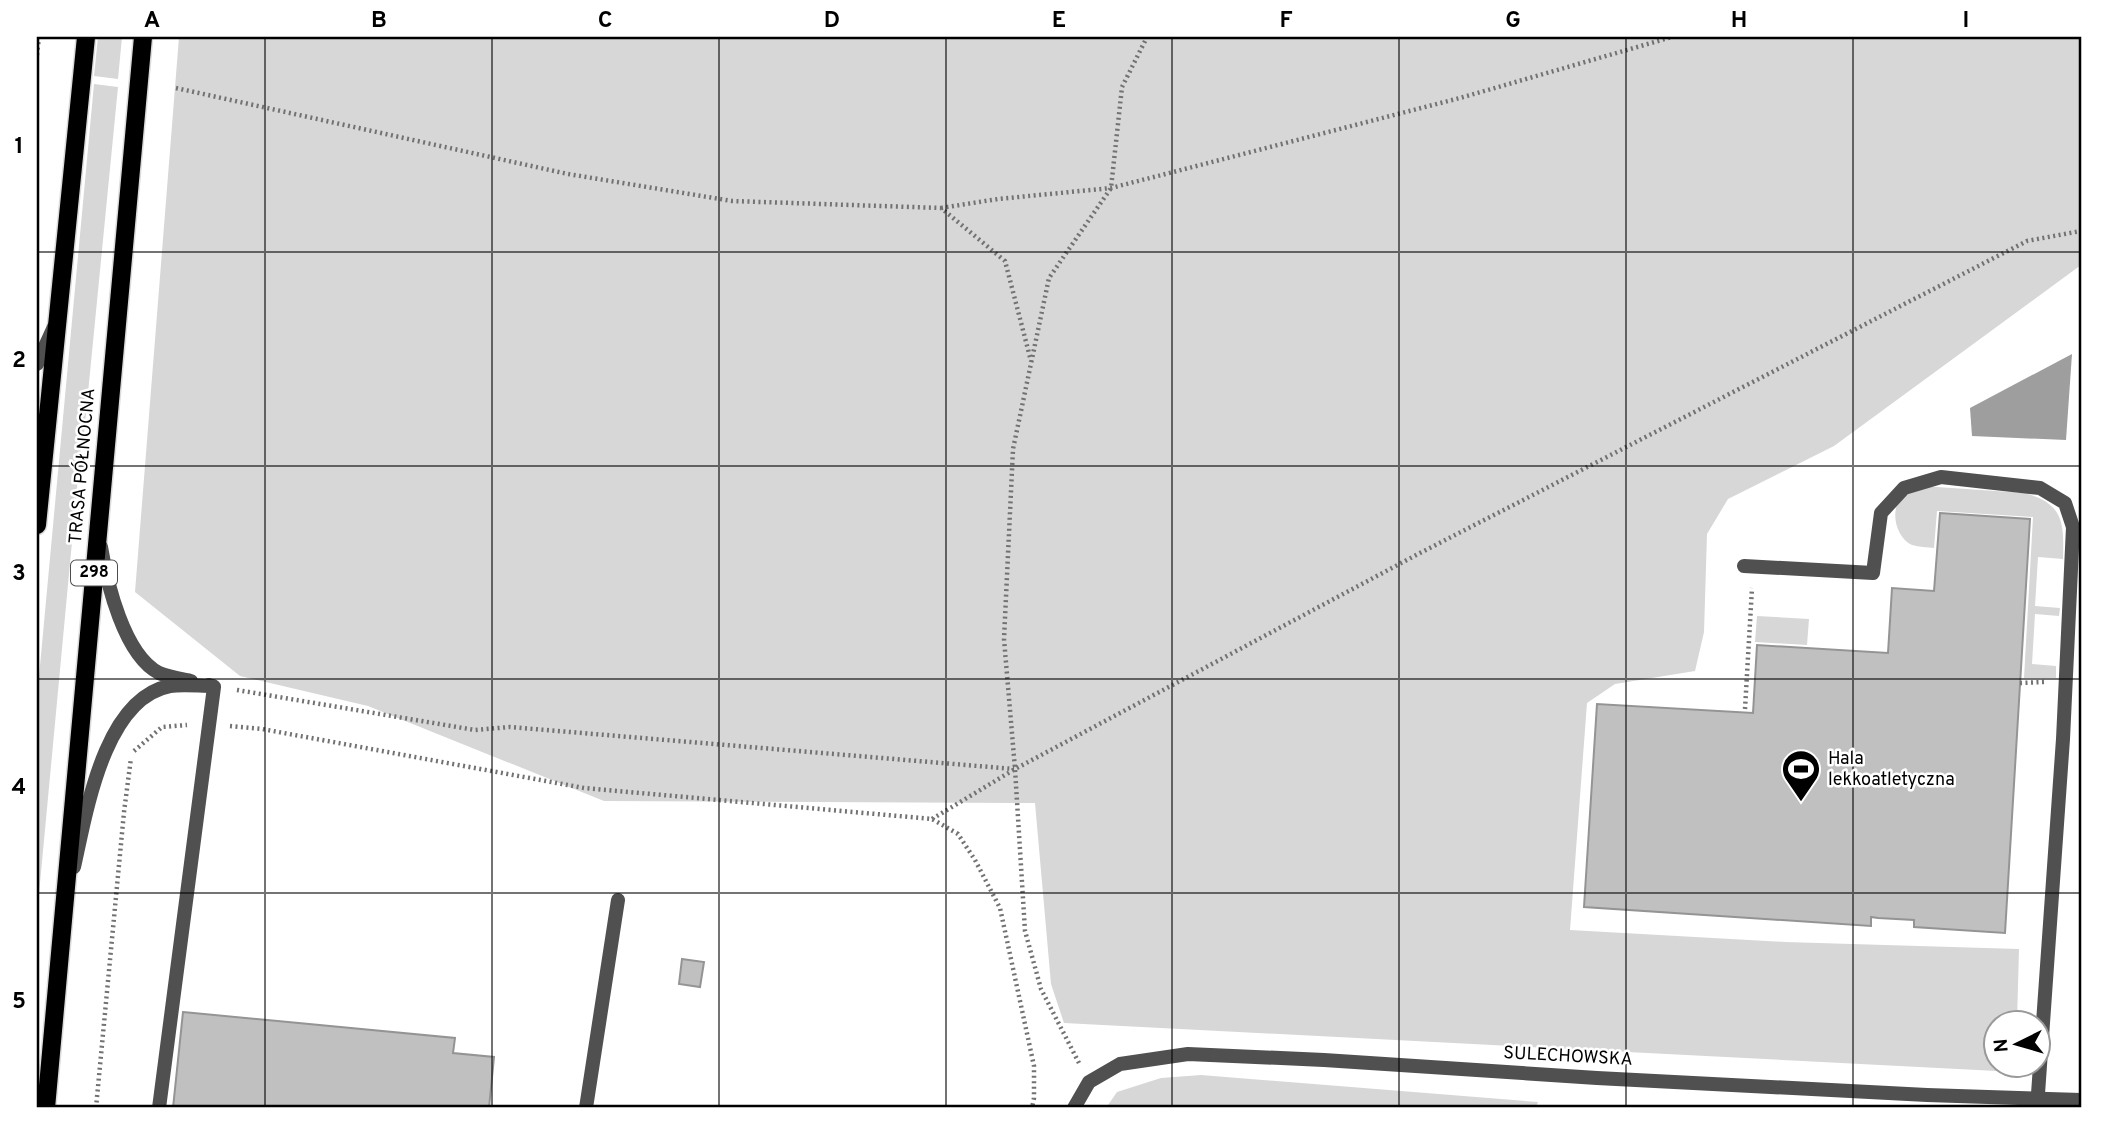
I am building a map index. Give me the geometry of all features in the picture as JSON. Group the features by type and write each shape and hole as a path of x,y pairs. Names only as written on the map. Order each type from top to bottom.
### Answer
{"main road":[{"path":"37,524 86,37"},
{"name":"TRASA PÓŁNOCNA","path":"46,1108 143,37"}],"street":[{"path":"37,365 57,319"},
{"path":"1749,566 1873,573 1881,513 1904,488 1941,477 2040,488 2065,503 2073,527 2063,739 2037,1103"},
{"path":"98,532 105,569 129,642 149,666 160,674 211,685"},
{"path":"159,1108 211,685"},
{"path":"63,912 94,779 116,729 130,711 150,694 169,686 211,685"},
{"path":"586,1108 618,900"},
{"name":"SULECHOWSKA","path":"1074,1108 1089,1082 1120,1064 1188,1054 2037,1103 2081,1100"}],"path":[{"path":"37,55 38,37"},
{"path":"1089,1082 1041,989 1025,931 1004,639 1013,449 1049,278 1111,188 1122,88 1147,37"},
{"path":"176,88 568,174 732,201 941,208 998,199 1111,188 1460,98 1672,37"},
{"path":"941,208 1005,261 1032,362"},
{"path":"932,818 1015,769 1420,553 2027,241 2081,231"},
{"path":"1745,709 1749,566"},
{"path":"211,685 475,730 510,727 1015,769"},
{"path":"96,1108 131,753 162,727 208,724 262,729 584,788 932,818 958,834 1000,908 1034,1066 1032,1108"}],"shaded area":[{"path":"98,37 122,37 118,79 94,76"},
{"path":"179,37 2081,37 2081,265 1834,446 1728,499 1707,534 1704,632 1695,671 1615,684 1587,703 1570,930 1785,942 2019,949 2017,1009 1982,1009 1982,1070 1064,1023 1051,984 1035,803 604,801 368,706 240,676 135,592"},
{"path":"94,84 118,87 37,915 37,698"},
{"path":"2072,354 2066,440 1972,436 1970,408"},
{"path":"1922,486 2025,493 2048,503 2054,509 2062,525 2063,559 2038,557 2035,606 2060,608 2059,616 2035,614 2032,664 2056,666 2056,678 2024,678 2033,517 1937,511 1934,548 1912,545 1898,530 1896,509 1902,497"},
{"path":"1757,616 1809,619 1807,645 1755,642"},
{"path":"1201,1075 1538,1102 1536,1108 1106,1108 1117,1092 1161,1078"}],"building":[{"name":"Hala lekkoatletyczna","path":"1940,513 2030,519 2005,933 1914,927 1914,920 1871,917 1871,926 1584,907 1597,704 1753,713 1757,645 1888,653 1892,588 1934,591"},
{"path":"682,959 704,962 700,987 679,984"},
{"path":"183,1012 455,1038 453,1053 494,1057 489,1108 173,1108"}],"place":[{"name":"Hala lekkoatletyczna","path":"1801,803"}]}
